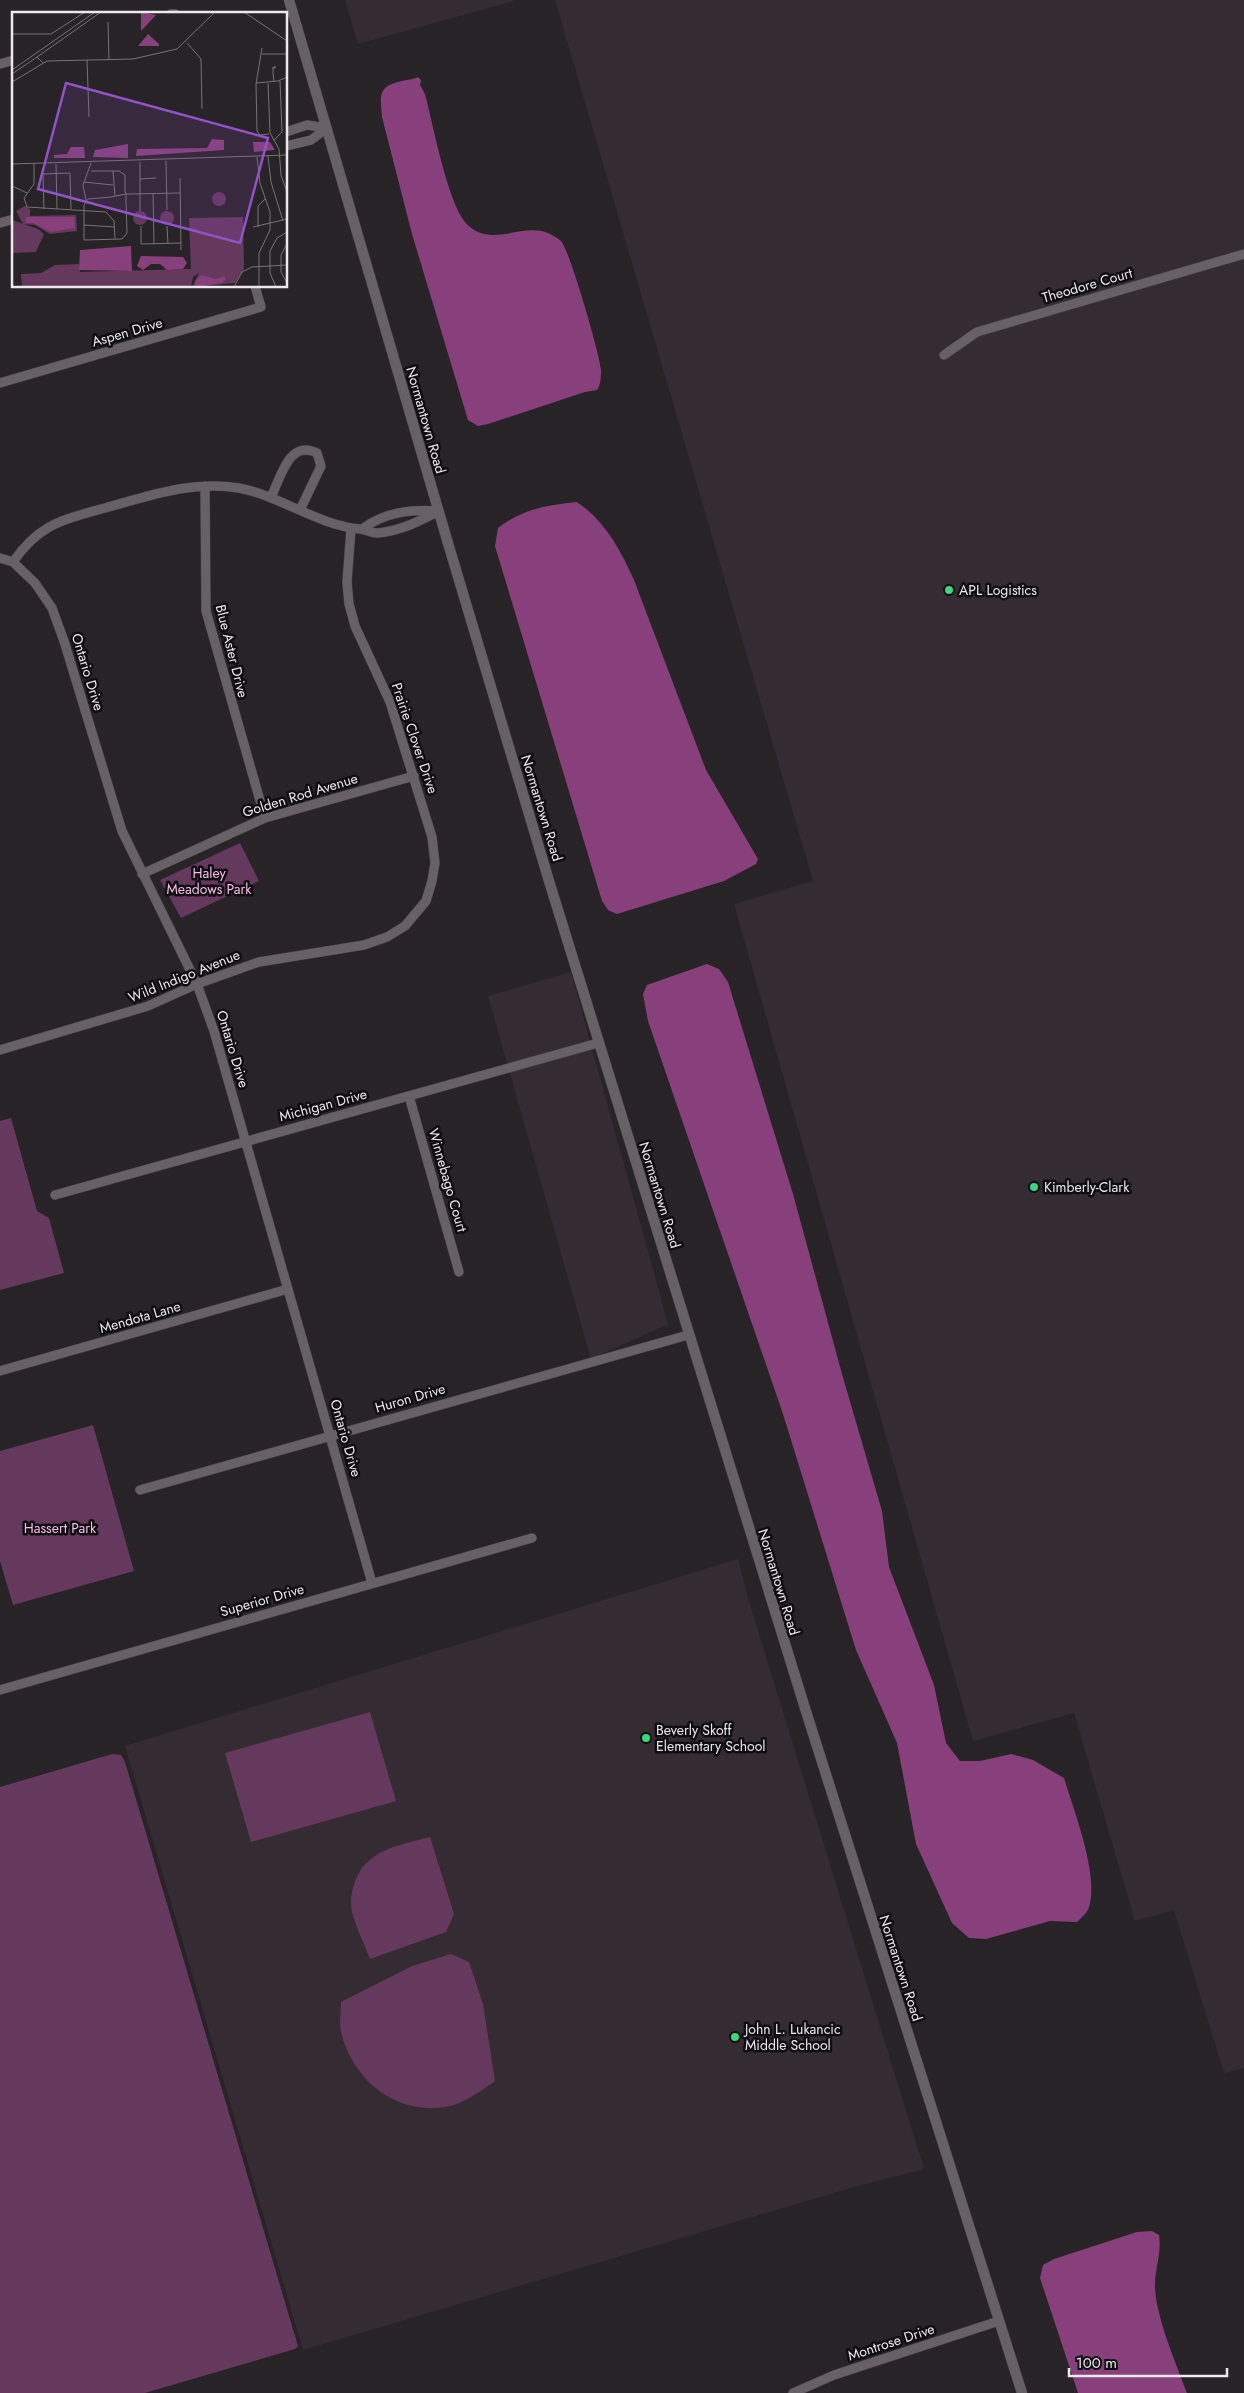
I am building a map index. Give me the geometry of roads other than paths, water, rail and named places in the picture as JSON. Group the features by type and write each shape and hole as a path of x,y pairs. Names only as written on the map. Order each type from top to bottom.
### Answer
{"street":[{"name":"Normantown Road","path":"290,0 439,511 598,1043 688,1335 1022,2393"},
{"path":"288,131 307,125 327,128"},
{"path":"288,146 312,140 327,128"},
{"name":"Theodore Court","path":"944,355 977,332 1244,254"},
{"name":"Aspen Drive","path":"0,383 261,307 256,288"},
{"path":"271,497 291,455 301,449 309,449 317,453 321,466 300,510"},
{"path":"13,562 26,544 42,530 66,519 173,489 205,486 238,488 271,497 326,521 351,529 362,528 377,533 417,523 439,511"},
{"name":"Blue Aster Drive","path":"205,486 206,610 265,818"},
{"path":"362,528 376,519 412,509 439,511"},
{"name":"Prairie Clover Drive","path":"351,529 346,582 349,604 355,626 390,702 432,837 434,863 432,881 426,901"},
{"name":"Ontario Drive","path":"0,558 13,562 35,583 52,608 64,641 122,831 197,984 214,1031 372,1583"},
{"name":"Golden Rod Avenue","path":"142,874 265,818 414,776"},
{"name":"Wild Indigo Avenue","path":"0,1050 148,1006 197,984 259,962 372,942 405,926 426,901"},
{"name":"Michigan Drive","path":"55,1195 598,1043"},
{"name":"Winnebago Court","path":"410,1096 459,1272"},
{"name":"Mendota Lane","path":"0,1371 288,1289"},
{"name":"Huron Drive","path":"140,1490 688,1335"},
{"name":"Superior Drive","path":"0,1690 532,1538"},
{"name":"Montrose Drive","path":"793,2393 834,2375 999,2320"}],"place":[{"name":"APL Logistics","path":"949,590"},
{"name":"Kimberly-Clark","path":"1034,1187"},
{"name":"Beverly Skoff Elementary School","path":"646,1738"},
{"name":"John L. Lukancic Middle School","path":"735,2037"}],"park label":[{"name":"Haley Meadows Park","path":"209,882"},
{"name":"Hassert Park","path":"60,1528"}]}
